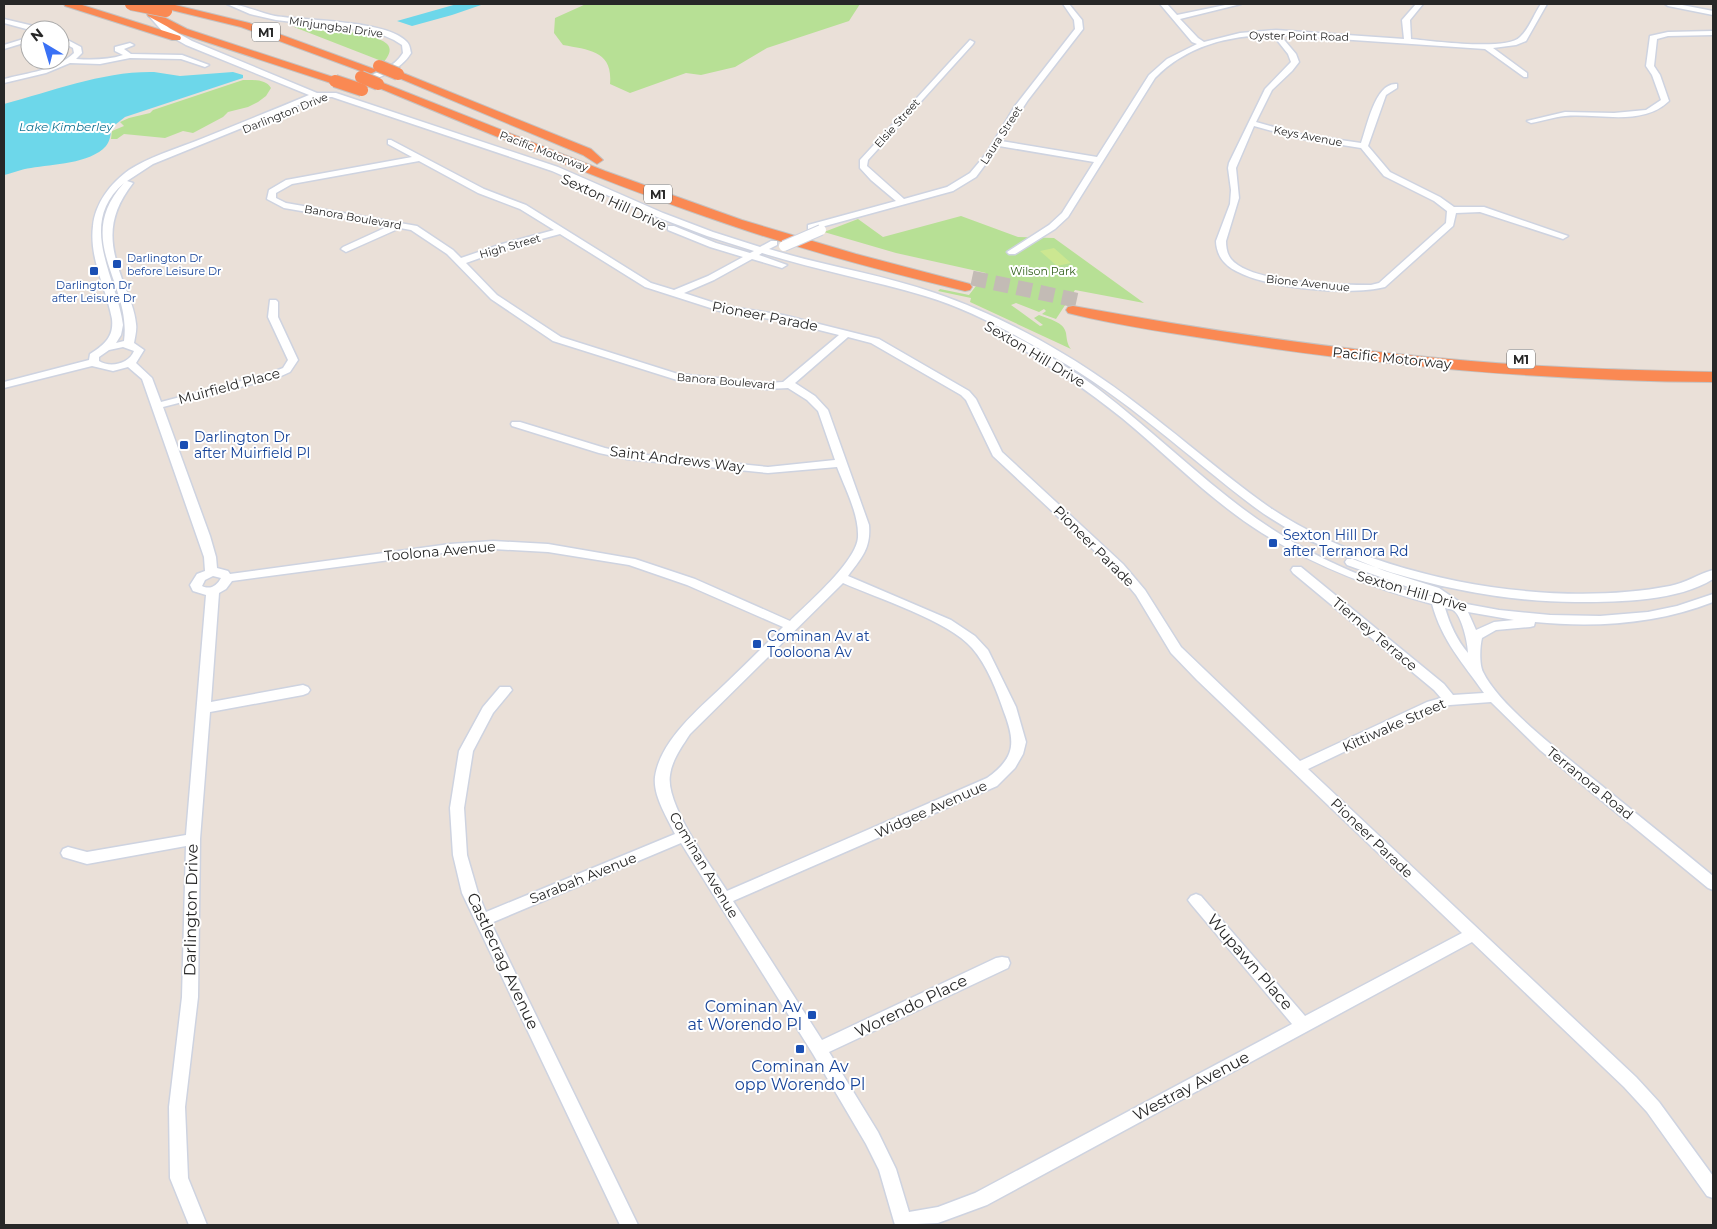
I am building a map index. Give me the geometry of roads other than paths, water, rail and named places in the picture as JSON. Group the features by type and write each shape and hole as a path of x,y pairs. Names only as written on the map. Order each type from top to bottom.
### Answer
{"highway":[{"path":"69,4 189,42"},
{"name":"Pacific Motorway","path":"129,4 162,7 244,25 370,71 394,76 587,152 597,160 773,224 969,283 866,262 737,223 515,140 378,84 370,71"},
{"path":"200,4 302,34 370,71"},
{"path":"152,14 182,31 362,90 467,127 515,140"},
{"name":"Pacific Motorway","path":"1076,306 1168,329 1330,346 1535,360 1713,366"},
{"name":"Pacific Motorway","path":"1330,346 1436,363 1531,370 1713,377"}],"street":[{"name":"Minjungbal Drive","path":"230,4 247,11 276,18 376,31 395,37 405,44 406,56 395,66 325,96"},
{"name":"Laura Street","path":"766,251 811,227 963,184 973,175 997,143 1017,108 1079,29 1078,20 1066,4"},
{"path":"1163,4 1194,40 1205,45"},
{"path":"1175,18 1238,4"},
{"path":"1408,41 1406,20 1420,4"},
{"name":"Oyster Point Road","path":"1012,252 1052,227 1065,215 1157,71 1167,62 1205,45 1240,35 1275,33 1488,47 1523,39 1544,4"},
{"path":"1668,4 1713,12"},
{"path":"152,14 166,30 189,42 293,85 325,96"},
{"path":"4,21 20,25"},
{"name":"Bione Avenuue","path":"1275,33 1292,54 1295,62 1293,67 1269,88 1232,166 1236,199 1222,234 1221,248 1224,258 1240,271 1268,279 1371,288 1382,285 1450,224 1452,210"},
{"path":"1531,121 1565,114 1614,115 1648,112 1665,101 1656,75 1650,66 1653,38 1668,34 1713,33"},
{"path":"4,47 20,41"},
{"name":"Elsie Street","path":"904,202 864,169 864,160 970,42"},
{"path":"70,43 77,47 78,53 70,61"},
{"path":"129,56 118,49 130,45"},
{"path":"1488,47 1524,75"},
{"path":"70,61 106,61 129,56 182,57 205,65"},
{"path":"4,81 45,70"},
{"path":"238,126 295,94 298,89 293,85"},
{"path":"1394,86 1382,94 1364,146 1387,174 1436,197 1452,210 1481,209 1563,236"},
{"name":"Darlington Drive","path":"94,362 96,353 106,348 116,335 118,326 115,310 96,253 96,243 99,215 107,196 120,181 140,168 238,126 325,96"},
{"name":"Darlington Drive","path":"129,362 139,353 137,348 129,345 131,323 108,255 106,241 107,226 118,194 136,177 153,167 325,96"},
{"name":"Sexton Hill Drive","path":"325,96 537,168 594,191 695,238 766,251 930,294 977,312 1008,326 1057,354 1108,388 1259,505 1311,537 1340,550 1405,572 1440,581 1483,589 1573,599 1627,596 1676,589 1694,584 1713,574"},
{"name":"Sexton Hill Drive","path":"325,96 532,160 581,179 685,225 945,307 988,325 1037,353 1094,390 1231,504 1284,541 1353,574 1447,602 1545,619 1583,620 1649,616 1713,598"},
{"name":"Keys Avenue","path":"1252,123 1298,136 1364,146"},
{"name":"Pioneer Parade","path":"391,142 481,191 520,206 648,285 731,311 784,318 883,344 965,393 971,399 997,454 1119,567 1141,593 1176,650 1202,677 1630,1082 1653,1107 1713,1190"},
{"path":"997,143 1100,160"},
{"name":"Banora Boulevard","path":"420,158 289,182 272,192 271,199 284,205 400,225 425,234 450,252 494,297 567,344 677,378 767,386 789,384"},
{"name":"Laura Street","path":"766,251 868,212"},
{"path":"346,249 379,236 400,225"},
{"name":"High Street","path":"460,262 505,246 560,231"},
{"path":"674,294 702,282 734,273 766,251"},
{"name":"Muirfield Place","path":"156,406 268,378 280,374 291,367 293,360 273,317 273,302"},
{"path":"789,384 847,333"},
{"path":"106,348 117,345 129,345"},
{"path":"4,384 94,362 96,365 108,368 129,362 147,378 204,536 210,557 211,573"},
{"name":"Cominan Avenue","path":"789,384 811,398 823,410 863,526 864,539 856,557 841,578 684,731 666,760 662,778 664,793 669,808 684,836 819,1049 879,1151 887,1169 903,1224"},
{"name":"Saint Andrews Way","path":"516,424 603,451 677,462 768,470 842,463"},
{"path":"1311,537 1336,555 1349,561 1381,574 1435,590 1464,616 1474,644 1476,671"},
{"name":"Toolona Avenue","path":"227,578 450,548 493,545 548,548 604,556 640,565 691,582 791,626"},
{"name":"Tierney Terrace","path":"1297,570 1439,687 1450,700"},
{"path":"211,573 224,574 227,578 222,587 213,591 203,591 196,585 198,579 211,573"},
{"name":"Widgee Avenuue","path":"724,899 992,782 1004,774 1016,752 1019,743 1012,718 990,664 978,646 947,623 841,578"},
{"path":"1447,602 1483,589"},
{"name":"Darlington Drive","path":"198,1225 179,1178 177,1107 190,997 193,839 213,591"},
{"name":"Terranora Road","path":"1447,602 1450,639 1494,697 1545,747 1713,884"},
{"path":"1474,644 1478,635 1494,627 1583,620"},
{"path":"204,708 303,690"},
{"name":"Castlecrag Avenue","path":"505,690 488,710 466,752 457,808 460,855 470,894 630,1225"},
{"name":"Kittiwake Street","path":"1298,768 1432,705 1450,700 1494,697"},
{"name":"Sarabah Avenue","path":"482,920 684,836"},
{"path":"68,853 87,858 193,839"},
{"name":"Wupawn Place","path":"1196,900 1303,1025"},
{"name":"Westray Avenue","path":"903,1224 938,1215 981,1199 1473,934"},
{"name":"Worendo Place","path":"819,1049 1002,963"}],"water":[{"path":"457,4 484,4 412,26 397,21"},
{"name":"Lake Kimberley","path":"154,72 180,76 233,72 243,75 243,78 125,117 111,128 106,146 99,152 81,160 24,169 4,175 4,104 97,78"}],"tunnel":[{"path":"972,278 1080,301"}],"place":[{"name":"Darlington Dr before Leisure Dr","path":"117,264"},
{"name":"Darlington Dr after Leisure Dr","path":"94,271"},
{"name":"Darlington Dr after Muirfield Pl","path":"184,445"},
{"name":"Sexton Hill Dr after Terranora Rd","path":"1273,543"},
{"name":"Cominan Av at Tooloona Av","path":"757,644"},
{"name":"Cominan Av at Worendo Pl","path":"812,1015"},
{"name":"Cominan Av opp Worendo Pl","path":"800,1049"}],"park label":[{"name":"Wilson Park","path":"1043,271"}]}
